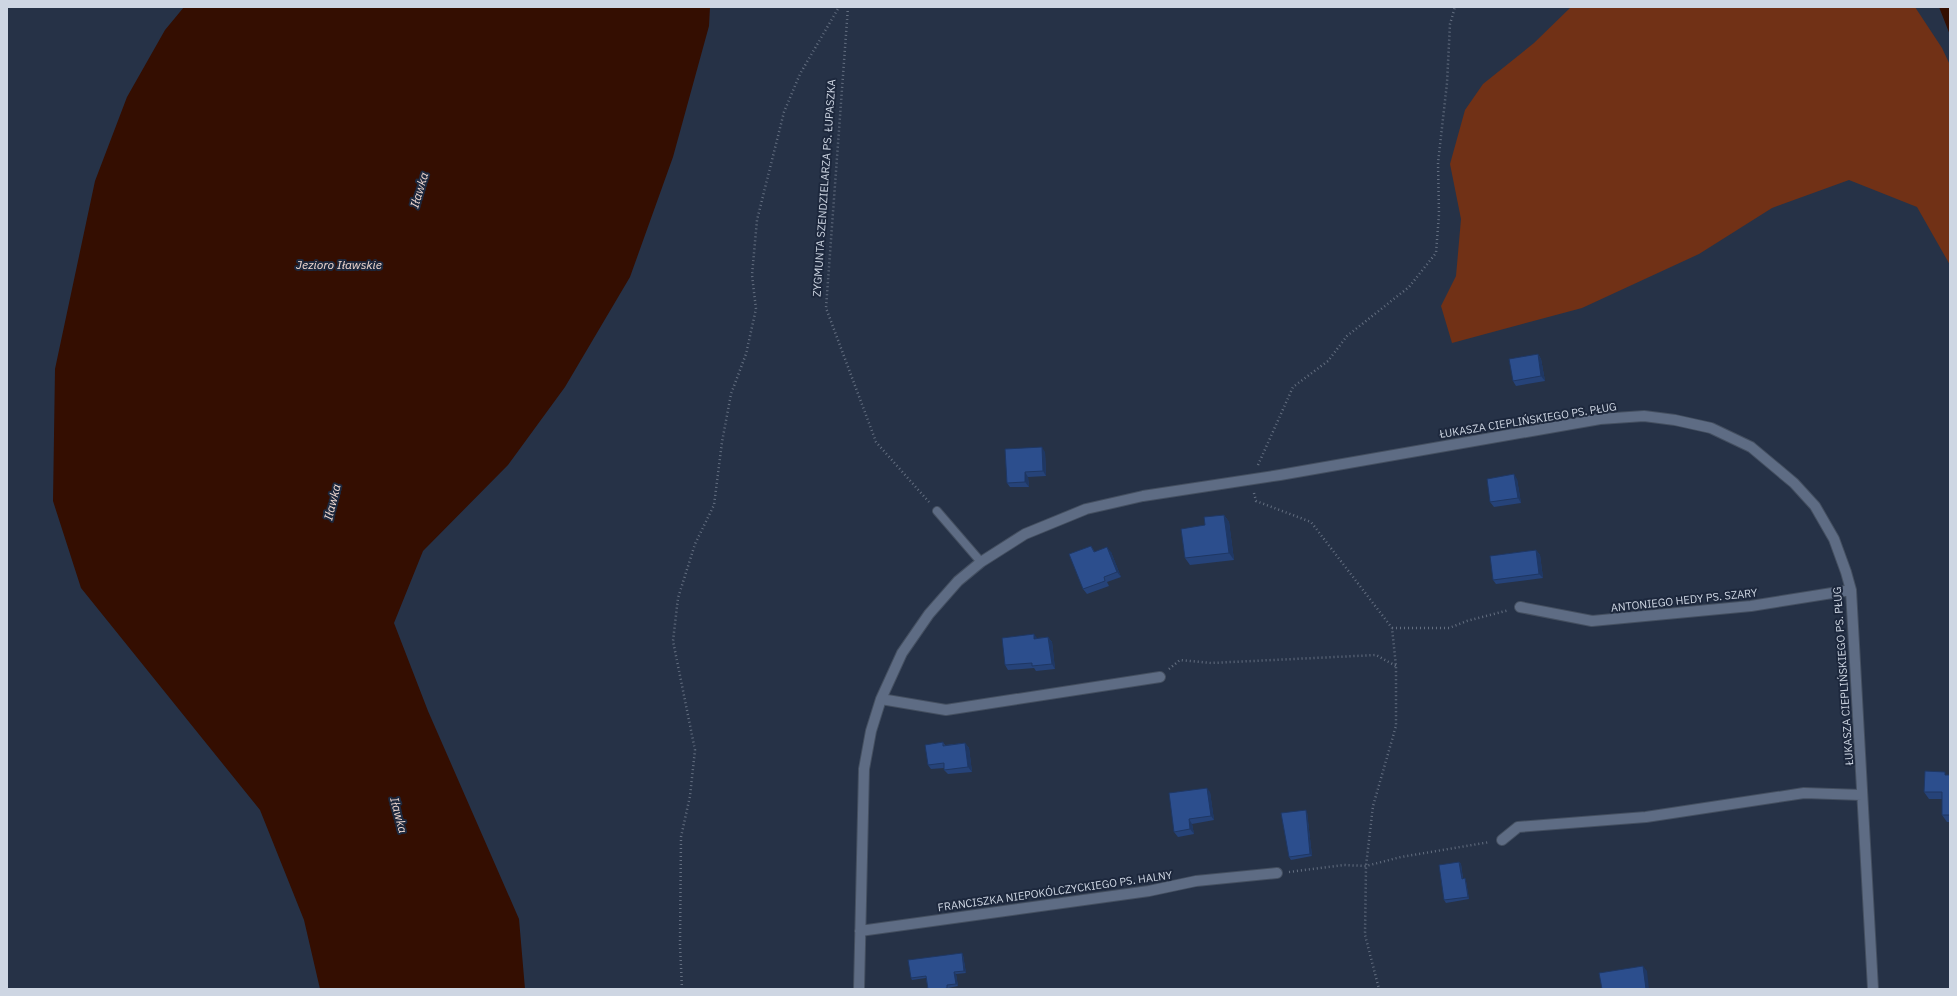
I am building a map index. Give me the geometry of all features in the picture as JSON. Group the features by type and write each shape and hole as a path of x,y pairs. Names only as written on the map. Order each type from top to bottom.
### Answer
{"street":[{"name":"ŁUKASZA CIEPLIŃSKIEGO PS. PŁUG","path":"860,989 864,769 871,731 881,699 902,653 930,614 958,581 982,562 1025,534 1086,509 1143,496 1252,480 1600,418 1644,416 1676,420 1711,428 1751,447 1794,483 1815,506 1834,539 1851,590 1873,989"},
{"name":"ANTONIEGO HEDY PS. SZARY","path":"1520,607 1592,621 1751,606 1851,590"},
{"path":"881,699 946,710 1160,677"},
{"path":"1502,840 1518,827 1646,817 1804,793 1862,795"},
{"name":"FRANCISZKA NIEPOKÓLCZYCKIEGO PS. HALNY","path":"860,931 1149,891 1196,881 1277,873"}],"lane":[{"path":"937,511 982,562"}],"path":[{"path":"682,989 680,945 681,837 690,796 695,750 673,641 678,598 695,544 714,505 722,442 731,394 746,354 756,310 752,275 757,220 784,112 800,74 839,7"},
{"name":"ZYGMUNTA SZENDZIELARZA PS. ŁUPASZKA","path":"848,7 826,308 876,442 937,511"},
{"path":"1379,989 1365,934 1366,866 1373,806 1396,726 1396,666 1392,628 1311,522 1256,502 1252,480 1294,388 1328,361 1347,336 1409,287 1436,253 1439,214 1438,163 1447,83 1450,24 1455,7"},
{"path":"1392,628 1450,628 1467,621 1520,607"},
{"path":"1160,677 1180,660 1211,663 1376,655 1396,666"},
{"path":"1277,873 1344,865 1366,866 1401,858 1502,840"}],"shaded area":[{"path":"1571,7 1915,7 1942,48 1950,65 1950,265 1917,207 1849,180 1772,208 1699,254 1582,308 1452,343 1441,306 1456,276 1461,219 1450,164 1465,110 1483,84 1534,43"}],"water":[{"name":"Jezioro Iławskie","path":"184,7 710,7 709,26 673,157 630,277 565,387 508,465 423,551 394,623 428,711 519,919 525,989 320,989 304,920 260,810 81,588 53,501 55,369 95,181 127,97 165,30"},
{"path":"1939,7 1950,7 1950,35"}],"building":[{"path":"1538,354 1541,376 1513,381 1509,359"},
{"path":"1042,447 1043,471 1025,472 1025,482 1007,483 1005,449"},
{"path":"1514,474 1518,498 1490,502 1487,479"},
{"path":"1224,515 1229,553 1185,558 1181,529 1205,525 1204,517"},
{"path":"1091,546 1094,552 1107,547 1117,572 1104,577 1105,581 1083,589 1069,554"},
{"path":"1536,550 1539,574 1493,580 1490,556"},
{"path":"1034,634 1034,639 1048,637 1052,664 1032,666 1032,663 1005,665 1002,638"},
{"path":"943,742 943,746 965,743 968,767 944,770 944,763 928,765 925,745"},
{"path":"1925,771 1945,772 1945,775 1950,775 1950,815 1942,815 1942,792 1924,792"},
{"path":"1207,788 1211,816 1189,819 1190,829 1174,832 1169,793"},
{"path":"1306,810 1310,854 1289,857 1281,813"},
{"path":"1459,862 1462,879 1465,878 1468,897 1444,900 1439,865"},
{"path":"962,953 964,971 954,972 956,984 947,985 947,988 943,989 928,989 926,976 911,978 908,960"},
{"path":"1643,966 1646,989 1602,989 1599,973"}],"water label":[{"name":"Iławka","path":"419,190"},
{"name":"Iławka","path":"332,502"},
{"name":"Iławka","path":"399,815"}]}
